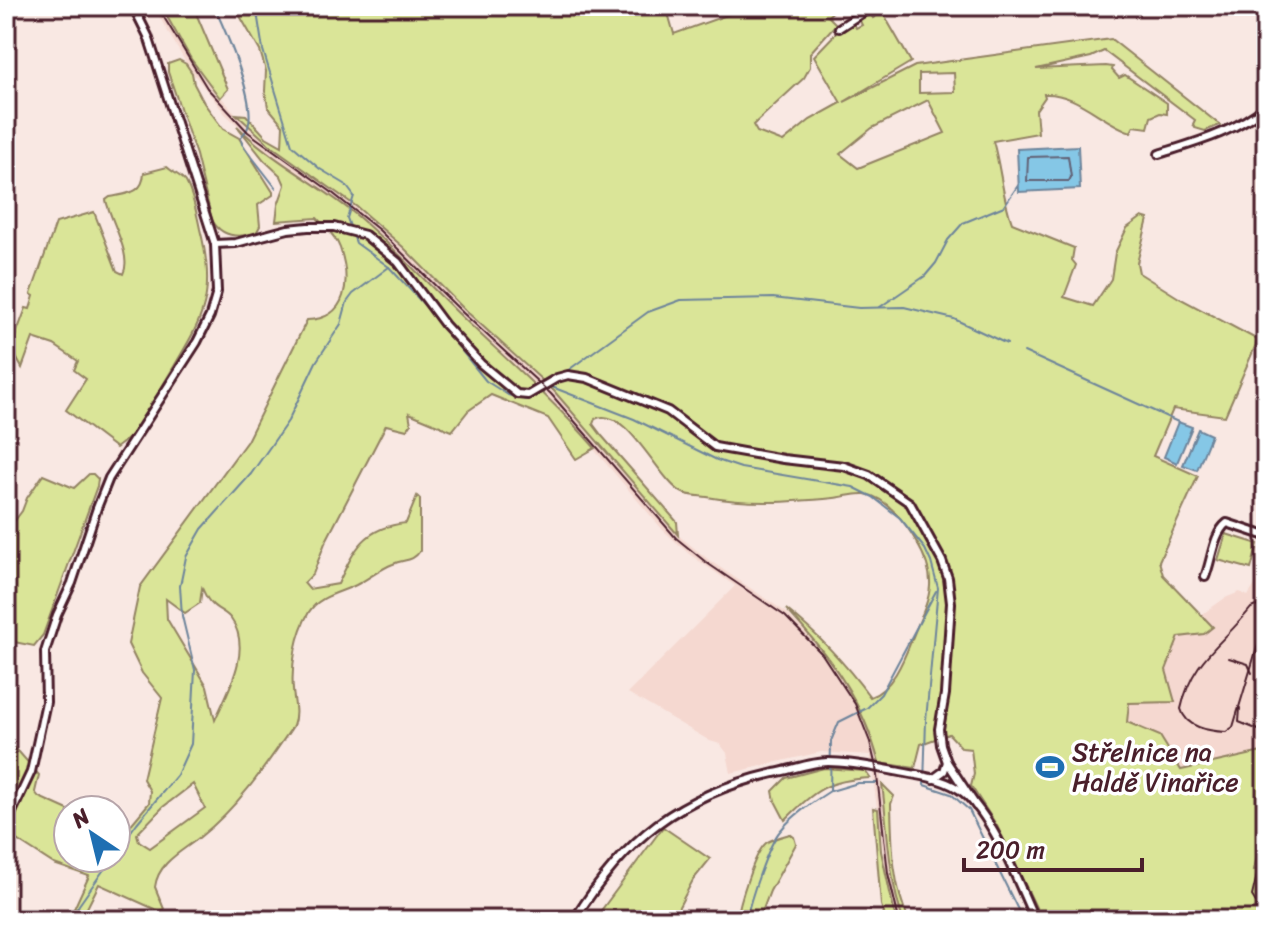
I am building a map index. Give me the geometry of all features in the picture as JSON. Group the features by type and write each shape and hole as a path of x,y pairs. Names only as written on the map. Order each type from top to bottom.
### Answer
{"street":[{"path":"6,825 31,772 46,702 45,652 109,478 148,421 210,316 217,292 215,244 148,36 133,6"},
{"path":"839,28 865,11 863,6"},
{"path":"1159,154 1212,137 1247,121 1266,106"},
{"path":"215,244 236,243 308,227 334,227 365,235 398,262 445,325 481,364 517,394 528,395 568,375 587,378 668,411 715,447 844,466 869,475 910,503 921,519 948,578 951,603 945,694 939,729 947,762 986,819 1035,920"},
{"path":"1205,577 1224,524 1266,536"},
{"path":"574,920 598,882 637,840 661,821 715,791 747,780 825,762 854,764 931,778 958,789 976,806"},
{"path":"931,778 944,771 947,762"}],"shaded area":[{"path":"153,6 161,6 210,85 251,130 382,228 466,311 554,391 678,535 787,613 825,652 858,703 873,741 880,767 891,872 903,920 896,920 888,890 870,755 821,752 731,773 727,753 720,744 628,693 735,586 689,554 663,530 548,396 461,316 398,252 346,207 266,151 225,114 189,68"},
{"path":"1266,567 1266,762 1225,761 1181,770 1160,736 1127,722 1129,702 1163,669 1180,630 1225,598 1240,592 1248,596"}],"green space":[{"path":"161,6 193,6 228,89 220,98 191,59"},
{"path":"237,6 666,6 674,34 752,6 839,6 828,16 836,24 810,53 810,67 804,78 753,125 757,132 783,142 810,120 841,103 814,56 840,29 852,22 856,28 862,25 859,19 870,13 873,18 879,14 877,9 880,8 911,62 844,102 915,66 1111,39 1220,125 1205,131 1195,128 1195,120 1104,51 1091,57 1036,69 1113,67 1119,78 1125,75 1167,103 1167,114 1151,117 1148,128 1134,126 1131,132 1067,98 1044,94 1036,110 1038,133 993,141 1012,223 1074,248 1072,260 1076,265 1064,297 1093,306 1111,279 1115,253 1127,228 1142,217 1148,219 1137,263 1139,273 1258,340 1225,416 1173,409 1153,456 1198,476 1159,561 1163,575 1213,627 1204,634 1179,637 1166,670 1175,702 1129,703 1127,722 1160,736 1181,770 1266,751 1266,815 1254,870 1266,869 1266,920 1042,920 997,826 971,786 974,774 971,749 962,748 949,734 921,744 915,768 879,763 864,719 843,680 786,609 831,650 870,697 886,687 907,652 930,588 924,556 896,513 881,500 865,494 770,502 686,494 673,486 642,446 619,423 607,417 595,419 593,424 602,436 677,522 678,535 554,391 466,311 403,247 357,207 270,145 236,114 246,115 266,137 282,146 283,125 268,107 266,71 260,51","holes":["954,73 955,92 919,93 919,74","928,100 945,133 858,168 840,154 872,128"]},
{"path":"179,60 192,73 204,103 223,129 239,138 273,192 258,205 260,226 256,233 231,235 212,220 196,155 168,72 168,64"},
{"path":"237,126 369,226 546,396 595,448 576,459 548,418 491,395 468,411 452,431 409,413 411,424 407,430 386,425 325,543 313,574 304,583 309,589 338,584 362,542 380,529 406,523 417,496 420,499 420,551 411,559 388,566 324,599 309,612 294,660 293,726 239,799 161,871 155,887 164,909 161,912 99,884 81,920 56,920 60,915 73,911 89,876 83,874 132,874 132,823 149,803 150,791 143,779 162,698 142,673 128,644 140,587 247,441 307,320 331,313 343,296 343,261 340,248 330,232 317,218 276,221 285,185 281,176","holes":["202,588 210,602 231,619 240,643 232,683 215,720 207,686 167,619 166,599 185,613 200,603","193,784 205,808 150,848 139,841 137,834 163,807"]},
{"path":"167,167 186,182 193,199 205,254 206,295 187,345 136,428 116,448 66,410 86,379 74,370 78,361 54,345 33,338 22,368 11,348 26,308 30,309 34,296 31,294 56,223 94,212 117,271 123,274 123,248 106,200 138,189 144,173"},
{"path":"89,474 98,479 97,486 43,635 34,646 9,641 12,690 6,698 6,532 43,475 74,488"},
{"path":"1226,534 1258,544 1251,569 1218,560"},
{"path":"6,741 39,775 35,792 52,803 52,863 12,837 6,845"},
{"path":"824,768 865,771 870,778 842,781 822,789 785,820 773,791 786,778"},
{"path":"882,784 894,796 891,804 894,863 899,892 909,920 903,920 894,886"},
{"path":"873,808 878,809 881,851 896,920 886,920 881,905"},
{"path":"663,827 710,859 693,880 672,920 612,920 600,912"},
{"path":"790,834 796,844 770,891 759,920 737,920 748,879 761,849 768,842"}],"water":[{"path":"1078,146 1080,189 1019,192 1017,149"},
{"path":"1178,422 1192,427 1177,463 1164,457"},
{"path":"1198,429 1211,435 1197,470 1183,465"}],"waterway":[{"path":"214,6 248,101 250,116 248,127 241,137 242,144 276,188"},
{"path":"256,6 263,50 292,145 320,169 345,184 354,196 347,218 351,229"},
{"path":"880,307 925,276 963,223 1004,206 1019,184"},
{"path":"132,830 177,775 191,744 195,670 182,616 180,586 186,557 202,529 251,474 288,421 316,362 341,324 347,302 389,267 356,243 353,235"},
{"path":"389,267 428,309 486,381 508,395 526,400 552,387 634,419 717,460 741,468 853,487 873,497 900,518 925,549 938,588 926,720 924,785 951,794 969,810 1023,920"},
{"path":"563,374 648,312 681,300 773,298 859,308 904,307 954,319 1007,344"},
{"path":"1024,352 1178,422"},
{"path":"746,920 760,873 775,838 797,814 830,791 831,741 839,722 867,708 881,694 936,591"},
{"path":"831,791 858,783 877,783"},
{"path":"71,920 101,874"},
{"path":"1044,920 1053,920"}],"railway":[{"path":"157,6 207,88 248,132 379,230 551,394 676,538 785,616 822,654 855,704 870,742 876,767 888,873 899,920"},
{"path":"1266,610 1256,606 1251,608 1200,664 1181,709 1193,724 1226,732 1233,727 1266,618"},
{"path":"1229,658 1248,664 1252,673"},
{"path":"1240,708 1239,722 1266,733"},
{"path":"1266,838 1252,896 1257,904 1266,904"}],"place":[{"name":"Střelnice na Haldě Vinařice","path":"1050,767"}]}
